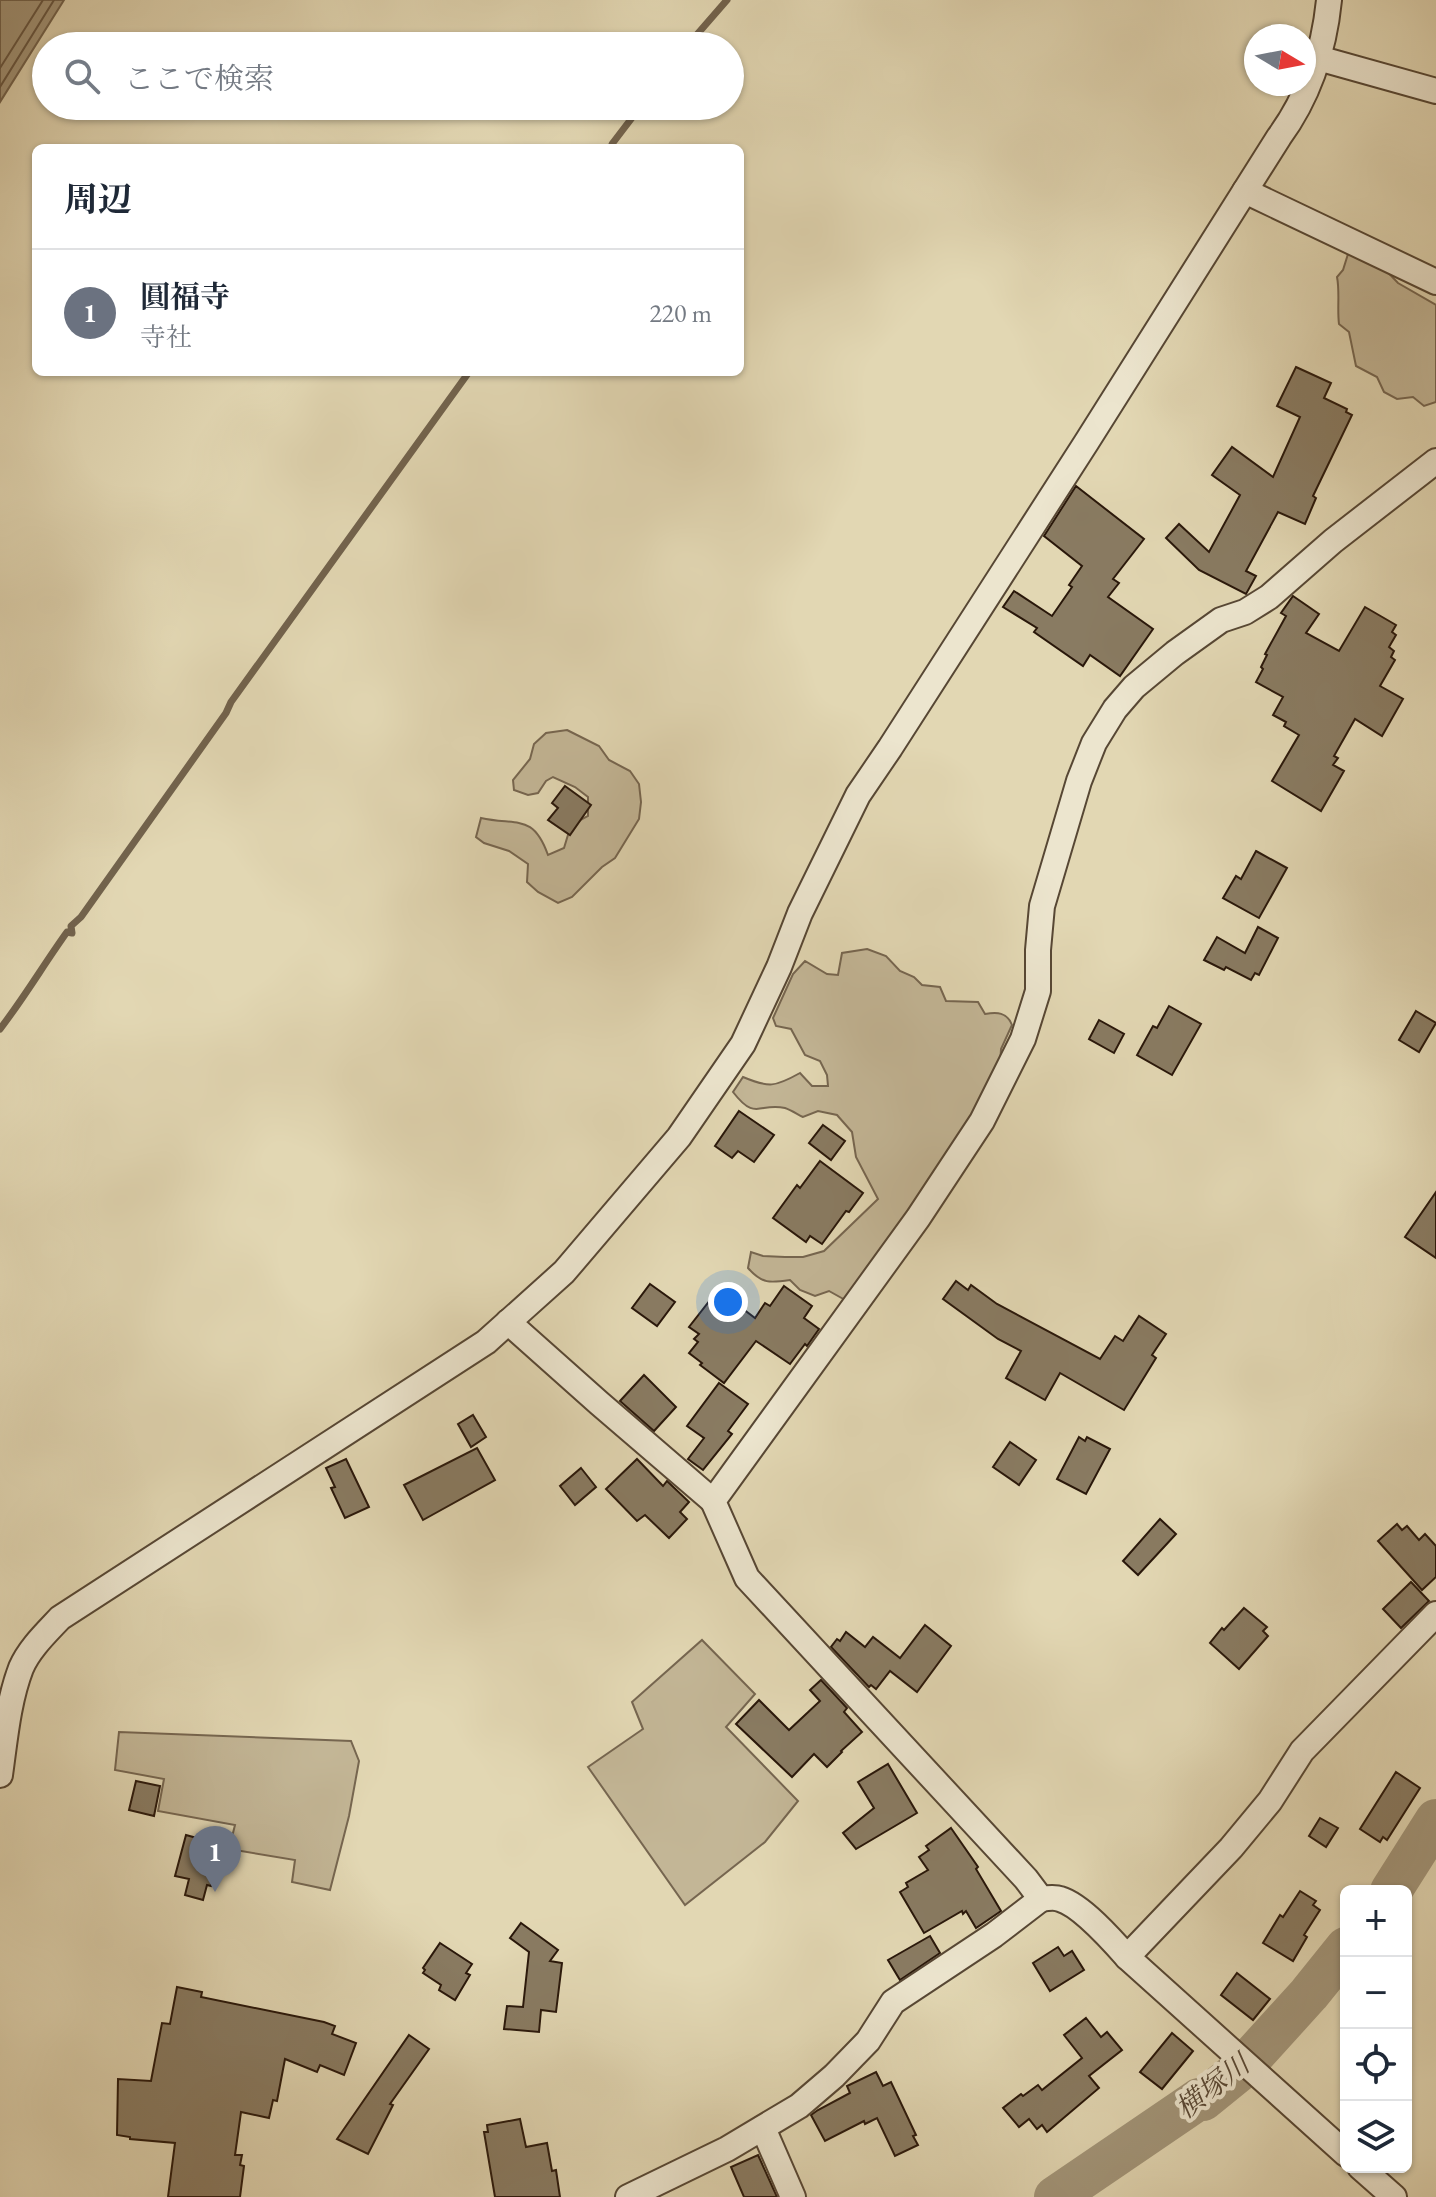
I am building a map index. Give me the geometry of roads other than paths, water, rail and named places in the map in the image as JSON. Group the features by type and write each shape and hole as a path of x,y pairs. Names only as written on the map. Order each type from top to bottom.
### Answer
{"street":[{"path":"0,1775 11,1702 22,1666 60,1618 486,1342 564,1272 679,1137 743,1044 800,913 858,795 1294,116 1326,34 1329,0"},
{"path":"1318,58 1436,91"},
{"path":"1245,191 1436,282"},
{"path":"713,1501 918,1218 982,1121 1023,1039 1038,991 1042,906 1079,781 1094,743 1115,709 1134,687 1175,653 1221,620 1245,612 1269,597 1333,541 1436,461"},
{"path":"508,1322 713,1501 747,1578 1026,1879 1041,1899"},
{"path":"1127,1957 1231,1848 1270,1801 1302,1751 1436,1614"},
{"path":"628,2197 727,2149 799,2106 868,2041 893,2002 994,1935 1041,1899 1059,1898 1103,1930 1127,1957 1340,2149"},
{"path":"763,2128 793,2197"},
{"path":"1367,2173 1394,2197"}],"water":[{"path":"0,0 64,0 44,32 32,32 32,51 0,102"}],"waterway":[{"path":"699,32 727,0"},
{"path":"612,144 630,120"},
{"path":"0,1029 67,932 72,933 71,926 81,917 231,702 466,376"},
{"name":"横塚川","path":"1395,1885 1436,1820"},
{"name":"横塚川","path":"1055,2197 1199,2099 1203,2100 1240,2070 1340,1955"}],"place":[{"name":"圓福寺","path":"215,1892"}]}
